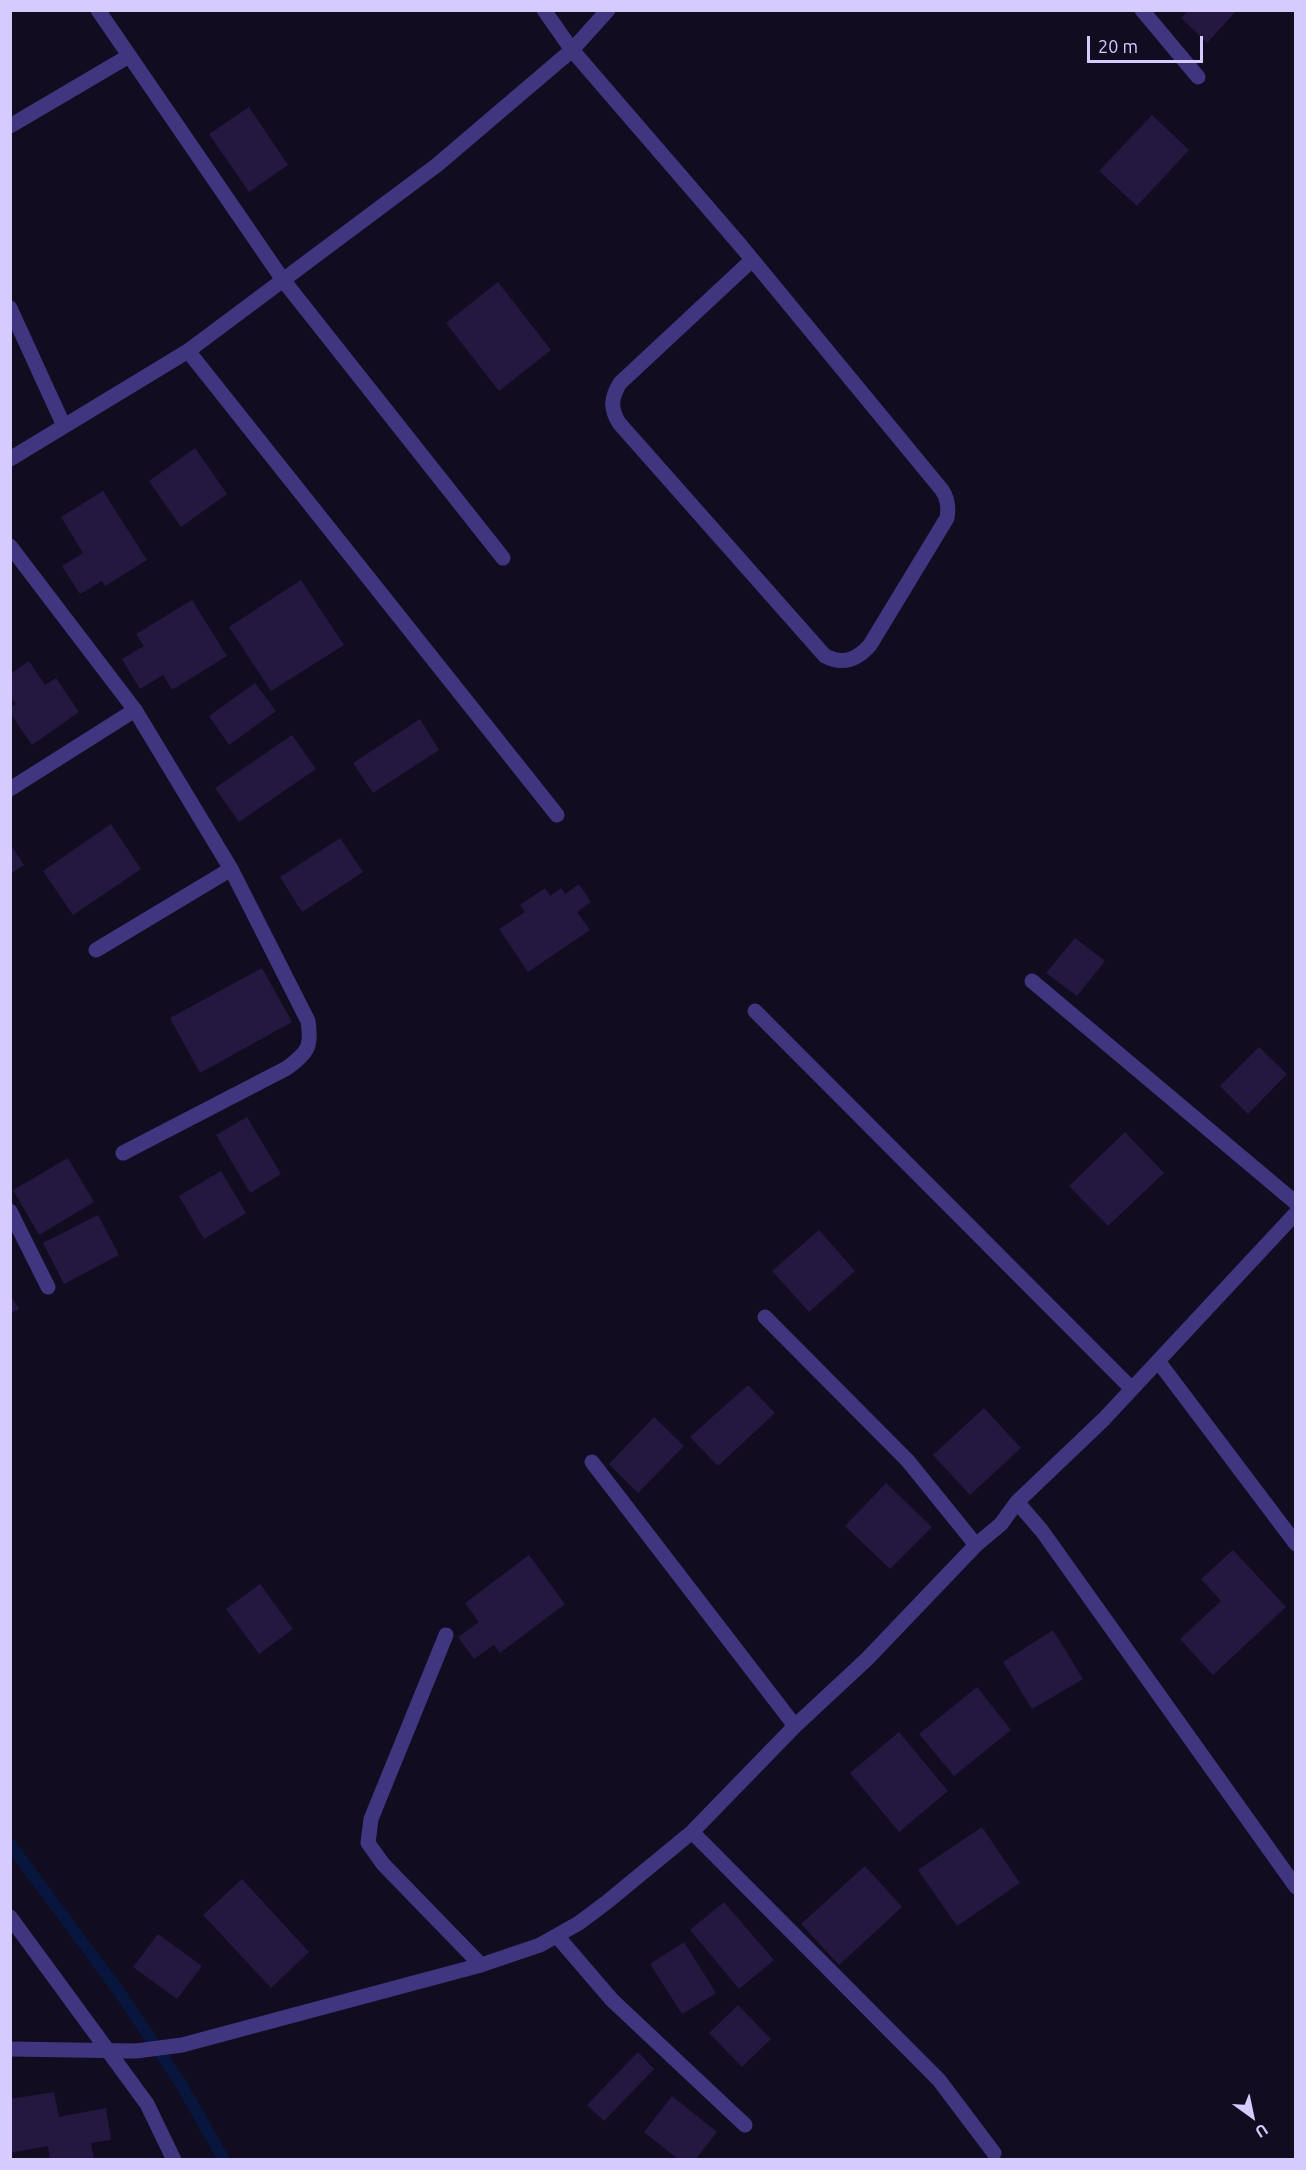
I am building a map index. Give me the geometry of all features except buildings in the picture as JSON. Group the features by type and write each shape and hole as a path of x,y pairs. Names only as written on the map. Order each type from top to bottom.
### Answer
{"street":[{"path":"98,10 283,280 502,558"},
{"path":"544,10 572,50 752,260 942,490 948,505 947,518 870,645 864,652 849,660 839,661 825,656 619,423 612,410 613,394 620,383 752,260"},
{"path":"10,459 188,351 437,165 572,50 608,10"},
{"path":"1142,10 1198,77"},
{"path":"10,126 129,56"},
{"path":"10,308 64,426"},
{"path":"188,351 557,815"},
{"path":"10,546 135,710 231,869 308,1021 311,1038 303,1055 287,1068 123,1153"},
{"path":"10,789 135,710"},
{"path":"96,950 231,869"},
{"path":"1032,981 1296,1203"},
{"path":"755,1011 1132,1389"},
{"path":"10,1211 48,1287"},
{"path":"10,2049 108,2051 182,2045 481,1965 540,1945 579,1923 692,1832 795,1726 867,1659 976,1545 1001,1524 1017,1502 1132,1389 1296,1213"},
{"path":"765,1317 908,1461 976,1545"},
{"path":"1158,1361 1296,1544"},
{"path":"592,1462 795,1726"},
{"path":"1017,1502 1042,1531 1296,1887"},
{"path":"446,1635 371,1819 368,1843 383,1864 481,1965"},
{"path":"692,1832 939,2080 994,2153"},
{"path":"10,1917 147,2104 174,2160"},
{"path":"556,1936 612,2000 745,2125"}],"waterway":[{"path":"10,1844 120,1993 181,2084 224,2160"}]}
